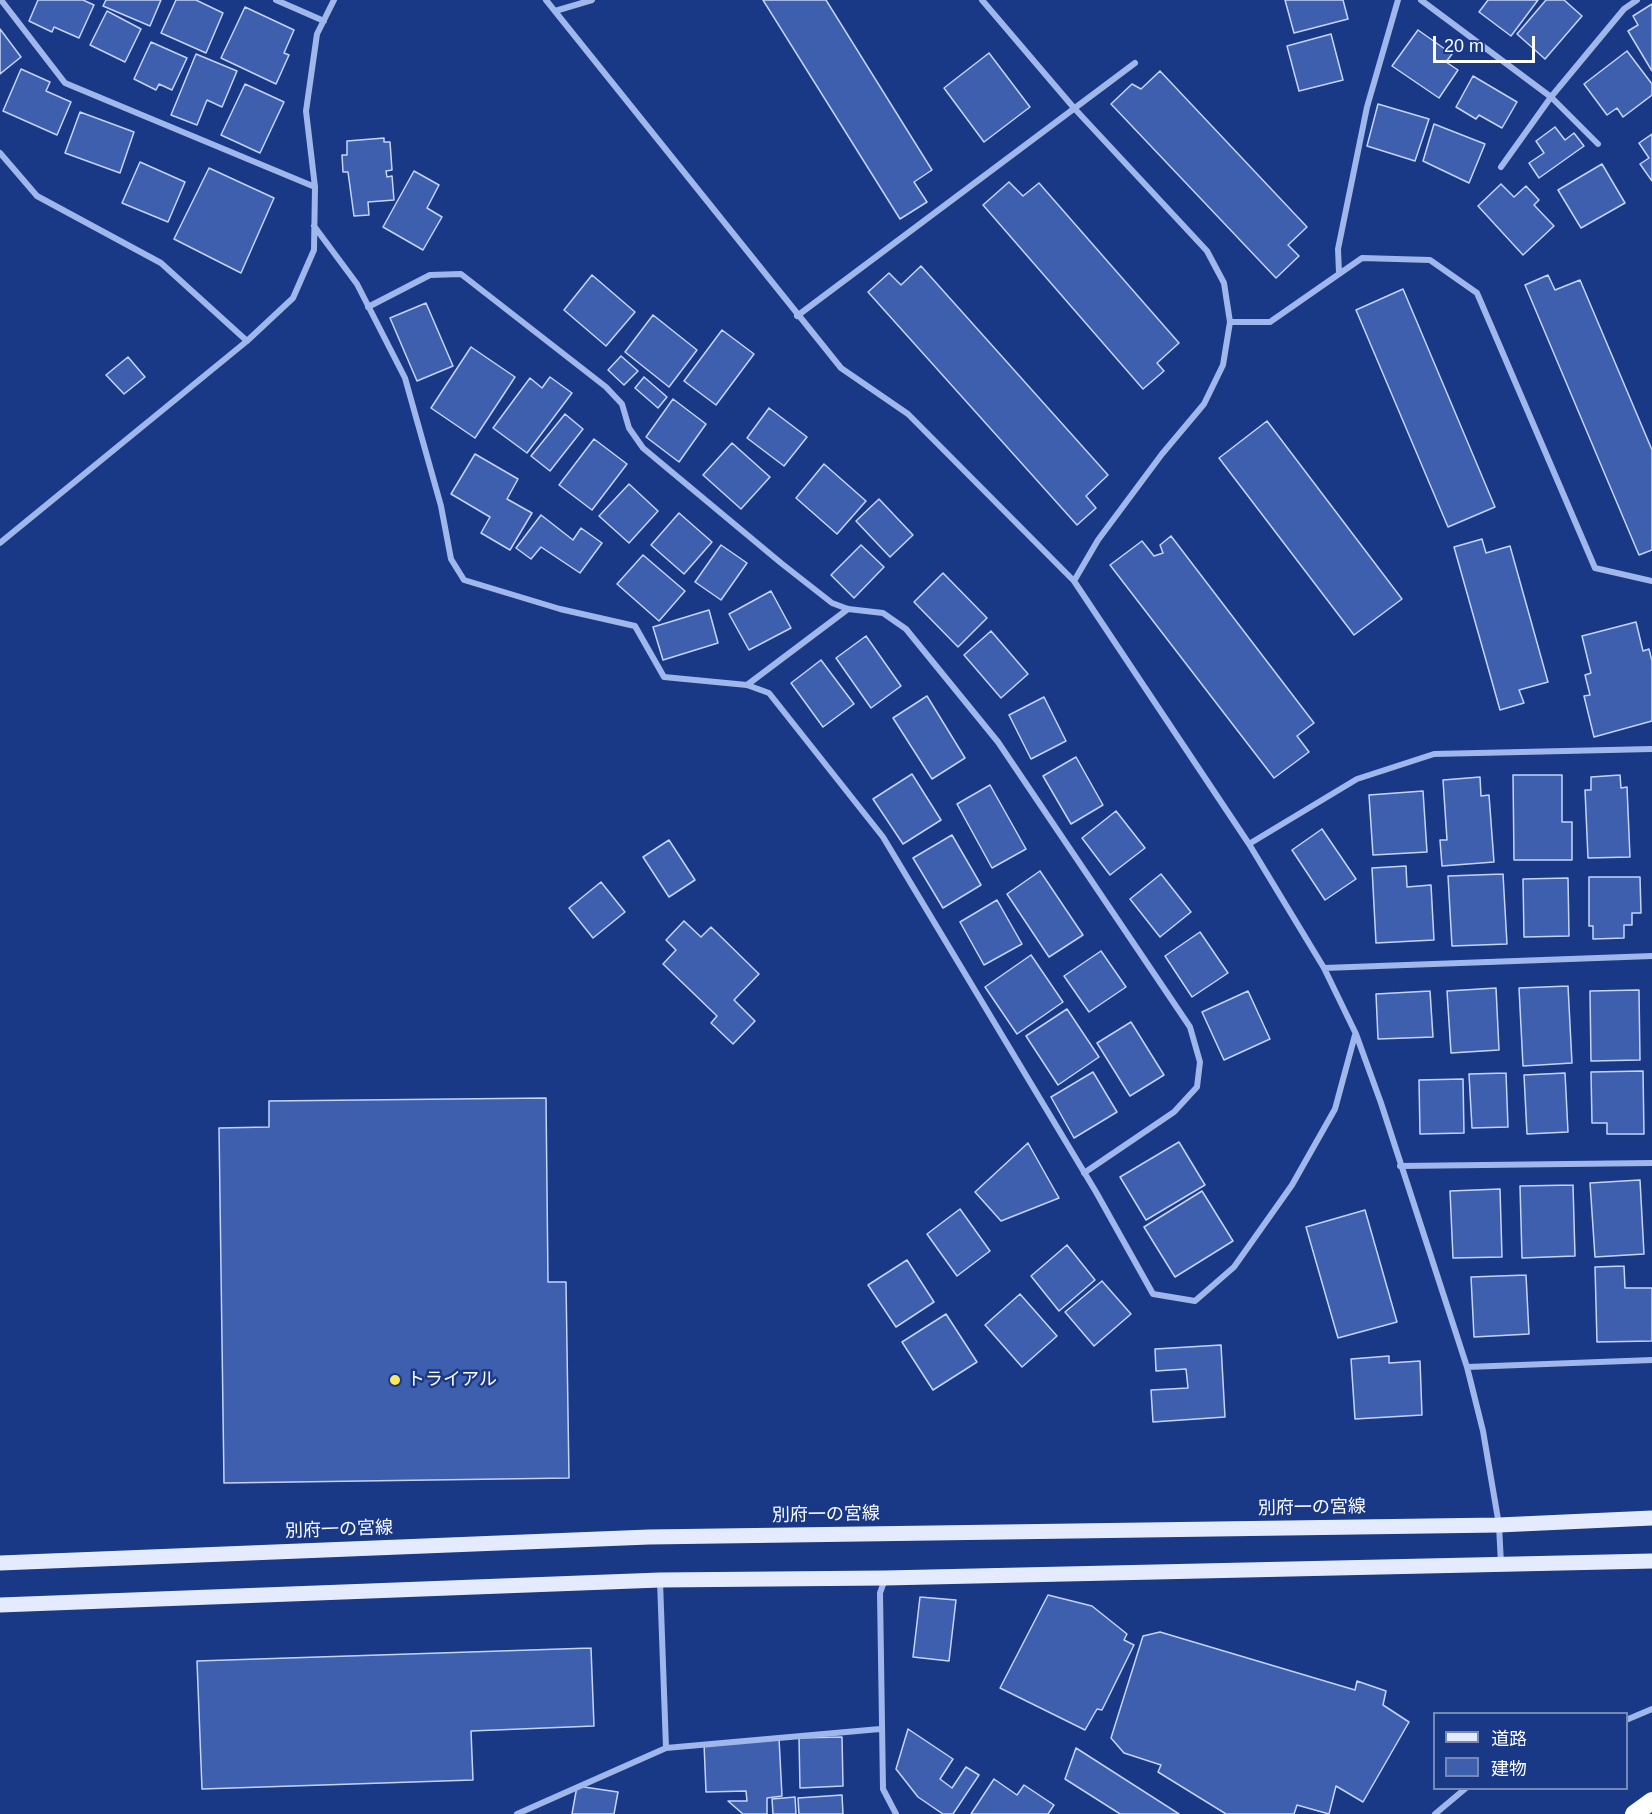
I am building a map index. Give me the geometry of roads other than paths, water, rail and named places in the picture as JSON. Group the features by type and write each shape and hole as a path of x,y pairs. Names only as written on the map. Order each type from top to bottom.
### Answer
{"highway":[{"path":"1634,1814 1652,1801"}],"main road":[{"name":"別府一の宮線","path":"0,1563 649,1537 1499,1525 1652,1518"},
{"path":"0,1605 660,1580 885,1578 1652,1561"}],"street":[{"path":"1,0 65,83 315,187"},
{"path":"276,0 324,21"},
{"path":"0,543 247,340 293,298 314,250 315,187 306,111 317,34 334,0"},
{"path":"546,0 797,316 841,368 908,414 1074,581 1248,844 1324,968 1356,1034 1467,1367 1483,1431 1499,1525 1502,1566"},
{"path":"555,11 592,0"},
{"path":"982,0 1074,108 1207,251 1224,283 1230,322 1223,365 1204,404 1162,454 1098,540 1074,581"},
{"path":"1340,273 1338,249 1367,107 1398,0"},
{"path":"1421,0 1551,97 1598,144"},
{"path":"1500,167 1551,97 1624,9 1637,0"},
{"path":"797,316 1135,63"},
{"path":"0,153 37,195 161,263 247,340"},
{"path":"314,226 357,284 405,378 441,506 451,559 464,580 560,609 634,626 664,677 747,685 768,693 883,837 1084,1173 1153,1294 1195,1301 1234,1267 1292,1185 1335,1109 1356,1034"},
{"path":"1230,322 1270,322 1362,258 1430,261 1477,293 1595,568 1652,581"},
{"path":"368,307 430,275 461,274 606,387 622,404 629,428 643,448 823,596 832,603 848,609 883,613 906,629 998,742 1190,1027 1200,1062 1197,1087 1174,1112 1084,1173"},
{"path":"747,685 848,609"},
{"path":"1248,844 1358,779 1434,754 1652,749"},
{"path":"1324,968 1652,956"},
{"path":"1400,1166 1652,1163"},
{"path":"1467,1367 1652,1360"},
{"path":"885,1578 880,1593 880,1730 883,1789 896,1814"},
{"path":"660,1580 666,1748"},
{"path":"1628,1718 1652,1709"},
{"path":"517,1814 666,1748 880,1730"},
{"path":"1436,1814 1464,1790"}],"place":[{"name":"トライアル","path":"395,1380"}]}
